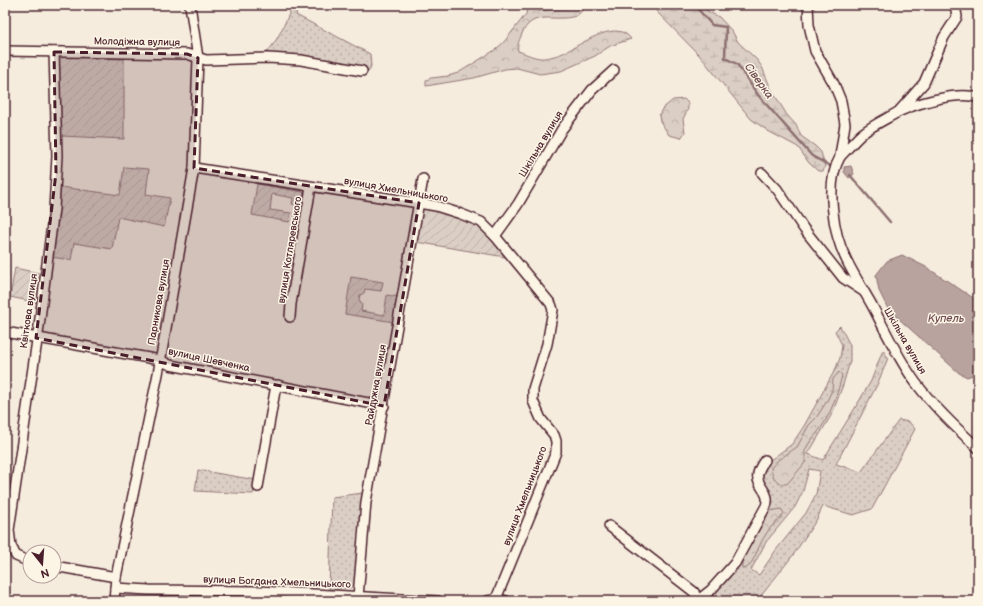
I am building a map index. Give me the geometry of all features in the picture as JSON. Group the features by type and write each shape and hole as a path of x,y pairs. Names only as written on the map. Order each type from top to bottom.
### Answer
{"street":[{"name":"Парникова вулиця","path":"114,601 116,577 158,374 194,168 198,58 190,5"},
{"path":"808,5 809,25 815,52 834,84 841,100 845,124 840,156"},
{"path":"900,110 924,83 944,37 957,17 955,5"},
{"name":"Молодіжна вулиця","path":"5,51 188,54 206,60 268,58 301,60 362,71"},
{"name":"Квіткова вулиця","path":"22,559 16,556 11,546 9,530 54,209 56,173 54,52"},
{"name":"Шкільна вулиця","path":"495,236 518,204 562,129 577,108 592,90 614,70"},
{"name":"Шкільна вулиця","path":"978,98 973,96 957,96 935,100 900,110 862,133 840,156 834,174 832,188 835,227 838,242 846,260 866,293 898,355 916,382 946,418 978,448"},
{"name":"вулиця Хмельницького","path":"194,168 419,203 436,206 461,214 481,222 495,236 551,304 553,310 547,344 533,388 532,401 542,420 554,435 556,441 556,452 496,599"},
{"name":"Шкільна вулиця","path":"762,173 777,189 804,229 843,278 866,293"},
{"name":"Райдужна вулиця","path":"358,597 366,502 423,179"},
{"name":"вулиця Котляревського","path":"290,317 311,187"},
{"name":"вулиця Шевченка","path":"5,332 160,360 170,365 384,406"},
{"path":"258,487 275,391 278,385"},
{"path":"609,526 694,592 697,601 711,590 736,563 766,506 767,497 760,486 757,474 766,460"},
{"path":"62,567 116,577"},
{"name":"вулиця Богдана Хмельницького","path":"115,588 149,590 259,591 438,601"},
{"path":"486,601 496,599 506,601"}],"highlighted area":[{"path":"54,52 187,54 198,58 194,168 419,203 384,406 36,338 56,173"}],"green space":[{"path":"293,5 298,7 296,15 370,54 371,66 369,71 363,68 262,56 276,40"},
{"path":"528,5 537,5 538,11 566,8 576,5 586,5 576,16 567,18 537,19 526,27 518,43 518,51 538,58 557,55 601,34 609,32 618,31 625,33 631,39 610,46 595,56 561,71 540,74 517,68 505,69 474,78 426,86 426,80 458,73 495,50 504,42 526,14"},
{"path":"652,5 704,5 707,11 719,17 732,31 738,42 757,60 762,67 771,89 787,115 796,125 801,136 821,152 825,167 823,171 818,171 809,163 798,147 768,131 751,119 700,56 654,9"},
{"path":"59,57 124,59 124,139 61,136"},
{"path":"684,99 688,103 688,109 683,119 685,132 681,138 669,135 660,121 659,115 662,109 673,100"},
{"path":"124,167 149,169 146,194 170,198 164,227 118,217 112,249 74,243 71,260 51,257 60,187 120,195"},
{"path":"257,184 303,192 306,197 304,206 292,204 293,198 272,194 270,210 291,213 289,222 252,215"},
{"path":"425,208 459,217 478,226 505,257 416,242 421,210"},
{"path":"15,268 43,274 39,303 10,297"},
{"path":"351,277 383,282 381,291 365,289 364,293 360,295 359,299 362,305 361,311 384,315 387,295 399,297 394,322 345,314"},
{"path":"840,326 850,345 850,361 832,414 808,454 823,460 871,381 883,350 888,358 877,385 836,464 861,472 899,420 909,422 915,429 872,509 853,515 823,506 817,519 794,554 757,601 705,601 768,507 760,475 769,461 792,444 804,426 836,368 840,358 842,345 835,331","holes":["809,469 820,471 816,494 806,513 776,550 759,575 751,570 766,542 795,507 803,491"]},
{"path":"839,372 842,375 834,403 825,422 807,446 804,464 787,484 778,482 774,477 771,468 778,460 797,447 809,425 816,418 827,401 832,390 833,379"},
{"path":"198,470 256,480 253,494 195,491"},
{"path":"363,493 354,586 350,588 329,589 332,497"},
{"path":"781,509 784,513 783,515 767,532 751,564 745,569 742,568 742,560 770,511"},
{"path":"199,598 326,601 199,601"}],"water":[{"path":"851,166 854,174 849,178 844,172 844,167"},
{"name":"Купель","path":"902,255 926,267 978,301 978,370 973,375 967,377 959,373 888,309 879,291 876,275 887,261"}],"waterway":[{"name":"Сіверка","path":"691,5 697,8 712,25 726,27 725,58 737,64 758,95 812,156 830,166"},
{"name":"Сіверка","path":"850,175 890,222"}]}
